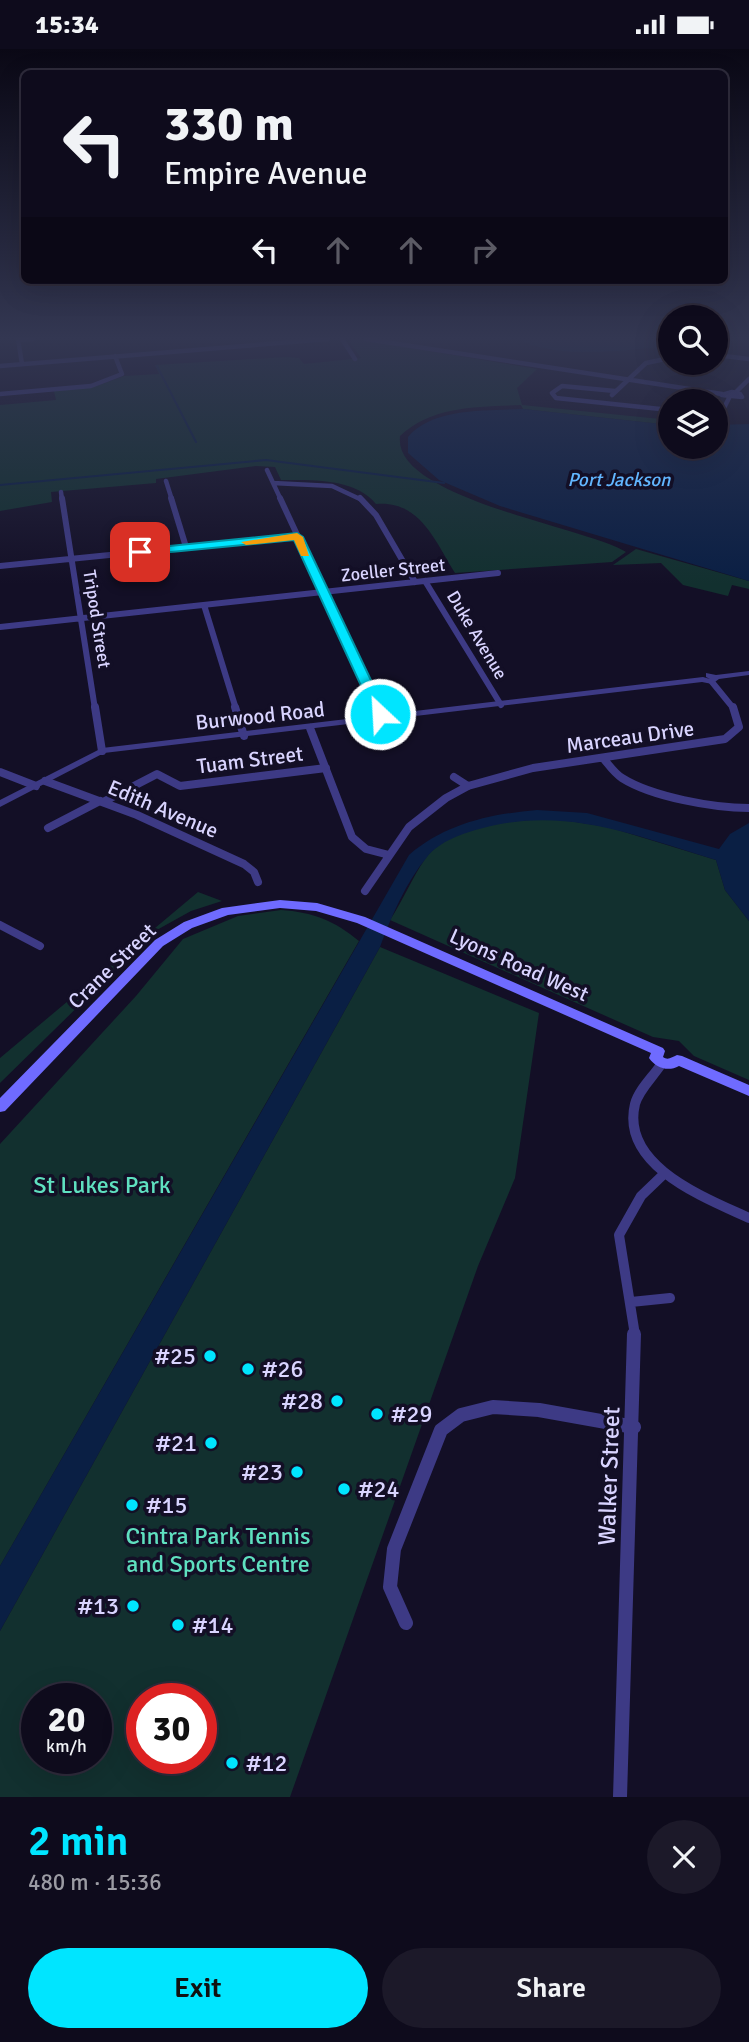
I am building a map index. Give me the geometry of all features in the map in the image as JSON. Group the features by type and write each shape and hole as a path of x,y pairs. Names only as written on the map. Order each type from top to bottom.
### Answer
{"main road":[{"name":"Crane Street","path":"0,1107 159,943 188,925 226,911 266,904 317,907 361,920"},
{"name":"Lyons Road West","path":"361,920 660,1057"},
{"path":"660,1057 673,1064 677,1060 749,1091"}],"street":[{"path":"267,470 383,720"},
{"path":"166,481 186,548"},
{"path":"273,483 324,484 346,488 363,496 415,582"},
{"name":"Tripod Street","path":"61,492 103,751"},
{"path":"0,566 297,537"},
{"name":"Zoeller Street","path":"0,627 498,573"},
{"name":"Duke Avenue","path":"425,581 501,705"},
{"path":"204,605 244,736"},
{"path":"714,680 749,673"},
{"name":"Burwood Road","path":"0,804 103,751 383,720 702,679 714,680"},
{"name":"Marceau Drive","path":"365,891 409,827 436,805 468,786 533,768 715,743 733,734 739,727 738,714 714,680"},
{"path":"310,728 357,844 389,856"},
{"path":"604,758 615,772 633,783 722,807 749,809"},
{"name":"Tuam Street","path":"48,828 157,774 180,786 326,768"},
{"name":"Edith Avenue","path":"0,772 102,801 244,864 254,872 258,882"},
{"path":"454,777 468,786"},
{"path":"0,925 40,946"},
{"path":"660,1057 640,1094 634,1116 638,1139 665,1174 749,1217"},
{"name":"Walker Street","path":"620,1797 635,1337 619,1235 641,1196 665,1174"},
{"path":"631,1302 670,1298"},
{"path":"406,1623 390,1587 394,1549 441,1430 461,1415 493,1408 539,1410 634,1427"}],"green space":[{"path":"0,421 422,421 400,436 406,458 426,477 495,508 604,542 626,552 612,562 455,573 433,536 415,516 404,509 376,504 357,489 345,485 281,480 275,467 256,466 156,479 156,483 51,492 52,502 0,511"},
{"path":"629,421 658,421 658,424"},
{"path":"636,549 749,581 749,589 732,585 728,596 683,585 661,563 613,565"},
{"path":"556,819 608,827 716,860 725,890 749,921 749,1080 694,1056 679,1041 653,1037 390,920 425,859 451,838 485,826"},
{"path":"198,892 222,901 191,911 155,931 0,1083 0,1058"},
{"name":"St Lukes Park","path":"281,910 323,919 359,941 0,1566 0,1144 136,996 183,939 238,916"},
{"name":"Cintra Park Tennis and Sports Centre","path":"380,947 539,1013 515,1178 478,1266 290,1797 0,1797 0,1631"}],"water":[{"name":"Port Jackson","path":"431,421 629,421 658,424 658,459 728,459 728,425 749,424 749,581 500,506 439,480 408,453 408,437"},
{"path":"537,810 587,813 719,849 730,834 749,823 749,921 725,890 716,860 601,827 544,820 514,822 460,835 432,851 406,889 380,947 0,1631 0,1566 409,855 438,835 469,822 502,814"}],"waterway":[{"path":"185,421 196,442"},
{"path":"0,485 266,460 444,483"}],"slow traffic":[{"path":"246,542 297,537 305,554"}],"place":[{"name":"#25","path":"210,1356"},
{"name":"#26","path":"248,1369"},
{"name":"#28","path":"337,1401"},
{"name":"#29","path":"377,1414"},
{"name":"#21","path":"211,1443"},
{"name":"#23","path":"297,1472"},
{"name":"#24","path":"344,1489"},
{"name":"#15","path":"132,1505"},
{"name":"#13","path":"133,1606"},
{"name":"#14","path":"178,1625"},
{"name":"#12","path":"232,1763"}],"route":[{"path":"140,552 297,537 380,714"}]}
